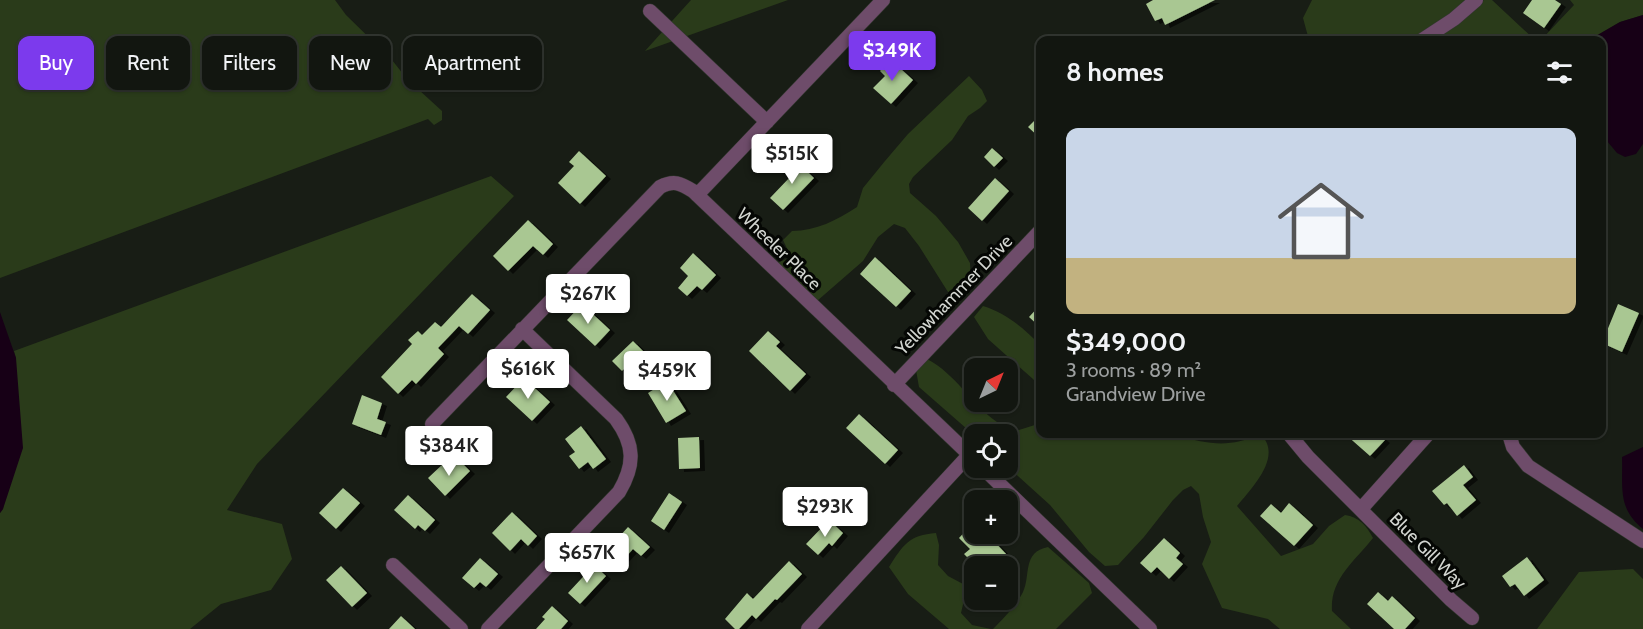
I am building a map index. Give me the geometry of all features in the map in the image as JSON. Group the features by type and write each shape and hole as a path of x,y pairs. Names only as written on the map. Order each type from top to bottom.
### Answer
{"street":[{"path":"696,195 883,0"},
{"path":"1428,36 1454,19 1476,0"},
{"path":"650,10 767,122"},
{"name":"Wheeler Place","path":"432,424 660,187 671,182 680,183 696,195 964,451"},
{"name":"Yellowhammer Drive","path":"894,385 1036,235"},
{"path":"488,629 619,492 631,465 629,442 625,431 616,419 522,329"},
{"name":"Blue Gill Way","path":"1292,438 1308,457 1451,600 1472,618"},
{"path":"1361,509 1424,438"},
{"path":"1510,438 1513,447 1528,466 1643,541"},
{"path":"808,629 964,466"},
{"path":"993,478 1150,629"},
{"path":"393,565 461,629"}],"green space":[{"path":"0,0 335,0 346,15 367,36 309,36 309,90 391,90 391,59 403,74 403,90 419,90 442,111 442,120 434,125 428,119 0,278"},
{"path":"691,0 788,0 645,51"},
{"path":"1312,0 1467,0 1451,14 1416,36 1308,36 1303,18"},
{"path":"1484,0 1492,0 1531,36 1439,36 1458,24"},
{"path":"1570,0 1643,0 1643,15 1620,22 1596,36 1545,36 1574,5"},
{"path":"969,76 982,90 987,101 968,116 952,140 913,177 909,184 910,193 936,216 958,242 970,263 971,281 961,291 948,292 905,228 894,224 878,237 863,261 817,301 777,263 791,257 783,240 792,231 801,231 826,224 857,207 863,188 908,134"},
{"path":"491,176 514,196 257,464 227,510 282,524 292,559 271,590 221,604 190,629 0,629 0,513 3,509 16,358 14,351"},
{"path":"983,306 1015,322 1036,341 1036,383 1018,366 1018,358 1009,358 988,339 974,317"},
{"path":"927,359 947,373 964,391 964,412 985,412 1001,424 964,424 964,426 919,387 916,370"},
{"path":"1036,425 1036,438 1187,438 1223,443 1263,438 1269,452 1267,462 1257,481 1237,506 1281,556 1313,544 1329,526 1345,515 1362,523 1373,538 1339,580 1332,600 1332,611 1351,629 1280,629 1268,619 1222,608 1202,564 1211,542 1199,494 1191,486 1173,500 1118,565 1105,566 1089,552 1050,505 1018,476 1018,430"},
{"path":"936,533 939,545 938,565 948,576 963,584 964,600 961,613 972,625 991,629 949,629 908,594 889,567 908,542 927,534"},
{"path":"1048,547 1089,583 1092,593 1056,629 993,629 1011,610 1018,610 1018,600 1023,592 1031,559 1040,550"},
{"path":"1633,569 1643,579 1643,629 1537,629 1579,572"}],"shaded area":[{"path":"1643,15 1643,144 1636,154 1625,157 1617,153 1606,140 1606,36 1596,36 1620,22"},
{"path":"0,312 16,358 23,448 0,513"},
{"path":"1643,447 1643,529 1625,505 1622,487 1622,457"}],"building":[{"path":"1153,0 1215,0 1165,25 1162,18 1155,21 1146,4"},
{"path":"1532,0 1555,0 1561,4 1544,28 1523,13"},
{"path":"890,59 913,80 891,104 873,88 885,76 880,71"},
{"path":"1036,119 1036,134 1028,127"},
{"path":"992,148 1003,158 994,167 984,157"},
{"path":"579,151 606,176 580,204 558,183 574,166 569,162"},
{"path":"795,160 814,178 783,210 770,198 791,176 785,170"},
{"path":"995,178 1009,191 982,221 968,208"},
{"path":"528,220 553,244 543,255 533,246 508,271 493,256"},
{"path":"693,253 716,275 702,290 697,286 687,296 678,288 688,276 680,268"},
{"path":"875,257 911,291 896,307 860,274"},
{"path":"472,294 490,310 468,334 459,326 438,348 444,354 416,384 412,380 398,394 381,377 412,344 408,340 418,331 422,335 435,322 441,327"},
{"path":"582,304 610,330 595,346 567,320"},
{"path":"1618,304 1639,313 1622,352 1606,345 1606,333"},
{"path":"1036,309 1036,323 1029,317"},
{"path":"768,331 780,342 776,346 806,374 790,391 749,351"},
{"path":"633,341 653,361 639,375 629,364 622,371 612,361"},
{"path":"524,378 550,402 532,421 506,397"},
{"path":"667,381 686,411 666,423 648,393"},
{"path":"362,395 382,403 377,419 386,422 381,435 352,424"},
{"path":"859,414 898,450 885,464 846,428"},
{"path":"581,426 606,459 593,469 588,462 579,469 569,456 575,452 565,439"},
{"path":"699,437 700,468 679,469 678,438"},
{"path":"1350,438 1383,438 1385,440 1370,456"},
{"path":"458,459 470,471 445,496 428,478 444,463 449,468"},
{"path":"1464,465 1473,477 1463,485 1476,500 1457,516 1447,503 1444,505 1432,491"},
{"path":"343,488 360,503 336,529 319,513"},
{"path":"669,493 682,502 664,530 651,521"},
{"path":"408,495 435,520 425,531 418,525 415,529 394,510"},
{"path":"1289,503 1313,525 1294,546 1260,516 1271,504 1281,513"},
{"path":"512,512 537,536 528,546 521,539 510,551 492,533"},
{"path":"829,520 843,533 832,546 829,543 818,555 806,544"},
{"path":"628,527 650,547 641,556 633,549 622,561 609,548"},
{"path":"964,533 964,543 959,538"},
{"path":"1164,538 1180,553 1176,558 1183,564 1169,579 1157,567 1151,573 1140,563"},
{"path":"965,544 997,544 1007,555 966,556 964,554 970,549"},
{"path":"1527,557 1544,580 1524,596 1515,584 1510,587 1502,576"},
{"path":"480,558 498,574 486,587 480,582 474,588 462,578"},
{"path":"789,561 802,574 756,619 752,615 739,629 735,629 725,619 747,593 753,599"},
{"path":"594,565 606,576 580,604 568,593"},
{"path":"341,566 367,593 352,607 326,580"},
{"path":"1378,592 1388,601 1392,596 1415,618 1405,629 1394,629 1367,604"},
{"path":"552,606 568,621 561,629 536,629 545,619 542,617"},
{"path":"401,616 415,629 389,629"}]}
